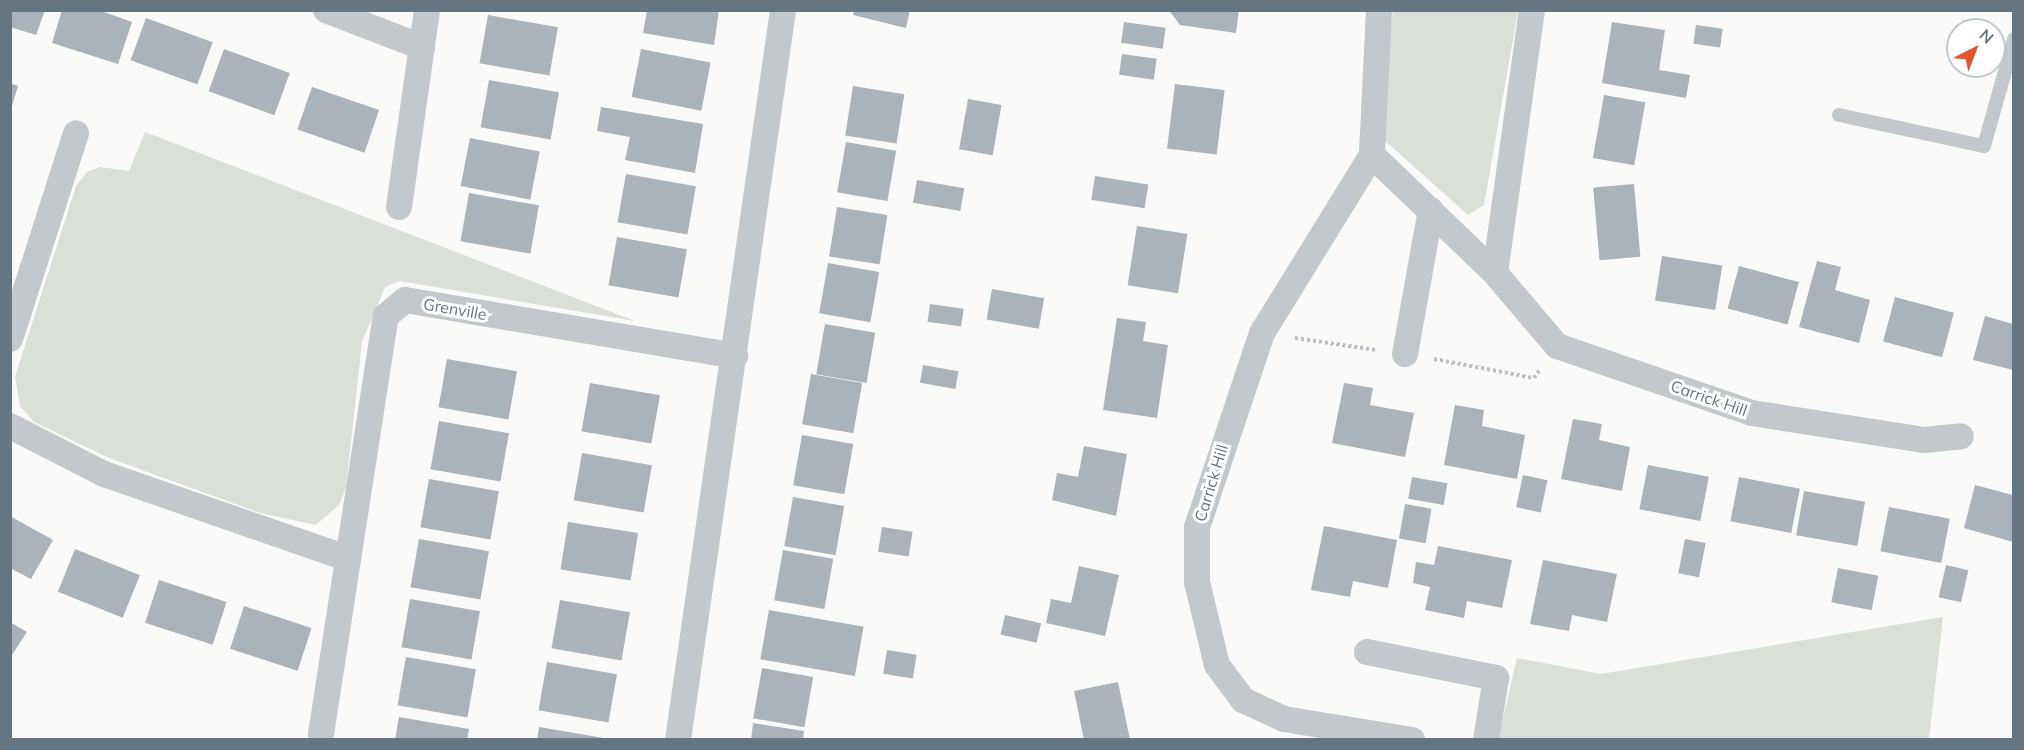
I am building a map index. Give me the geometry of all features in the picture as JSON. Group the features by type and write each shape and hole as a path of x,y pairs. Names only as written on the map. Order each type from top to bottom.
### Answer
{"street":[{"path":"326,10 422,47"},
{"path":"399,207 427,10"},
{"path":"678,740 783,10"},
{"name":"Carrick Hill","path":"1379,10 1372,154 1262,333 1197,527 1197,582 1217,665 1243,700 1284,719 1412,740"},
{"path":"1495,273 1532,10"},
{"path":"10,339 76,133"},
{"name":"Carrick Hill","path":"1372,154 1495,273 1557,346 1752,413 1925,440 1961,436"},
{"path":"1405,354 1431,210"},
{"name":"Grenville","path":"321,734 386,316 405,300 735,356"},
{"path":"10,426 104,474 348,558"},
{"path":"1367,652 1496,678 1486,740"}],"lane":[{"path":"1839,115 1984,146 2013,39"}],"shaded area":[{"path":"1393,11 1518,11 1484,205 1468,215 1374,131"},
{"path":"145,132 635,321 400,281 385,287 362,342 346,487 339,505 316,525 260,513 109,458 34,422 20,406 15,377 76,186 87,172 100,167 129,171"},
{"path":"1943,617 1929,739 1498,739 1517,658 1601,674"}],"building":[{"path":"10,10 45,10 36,35 10,27"},
{"path":"62,10 98,10 132,22 118,64 52,43"},
{"path":"647,10 719,10 714,45 643,33"},
{"path":"854,10 910,10 906,28 853,15"},
{"path":"1169,10 1239,10 1236,33 1180,25"},
{"path":"488,15 558,27 549,76 479,63"},
{"path":"146,18 213,42 197,85 131,60"},
{"path":"1124,22 1166,28 1163,49 1121,43"},
{"path":"1612,22 1665,30 1659,70 1690,75 1686,98 1602,83"},
{"path":"1696,25 1723,29 1720,48 1693,44"},
{"path":"224,49 290,73 274,115 209,91"},
{"path":"641,49 711,63 701,111 632,97"},
{"path":"1122,54 1157,59 1154,80 1119,75"},
{"path":"489,80 559,92 551,140 481,127"},
{"path":"10,83 18,86 11,109 10,108"},
{"path":"1175,84 1225,90 1217,155 1167,149"},
{"path":"853,86 904,94 897,144 845,135"},
{"path":"312,87 379,110 364,153 297,130"},
{"path":"1604,95 1645,102 1634,165 1593,158"},
{"path":"968,99 1001,105 993,155 959,149"},
{"path":"601,107 703,124 695,173 625,160 630,137 597,131"},
{"path":"470,138 540,152 530,200 461,186"},
{"path":"846,142 896,151 887,201 837,192"},
{"path":"626,174 696,186 687,235 617,222"},
{"path":"1095,176 1148,184 1145,208 1091,200"},
{"path":"917,180 964,188 960,211 913,203"},
{"path":"1634,184 1640,257 1600,260 1593,188"},
{"path":"469,193 539,205 530,254 460,241"},
{"path":"837,207 887,215 880,264 829,256"},
{"path":"1137,226 1187,234 1178,293 1128,285"},
{"path":"617,237 687,249 678,298 608,285"},
{"path":"1662,256 1722,266 1715,310 1655,300"},
{"path":"1817,261 1841,267 1835,290 1870,300 1859,343 1799,327"},
{"path":"828,263 879,272 870,322 819,313"},
{"path":"1739,266 1799,282 1787,325 1728,309"},
{"path":"992,289 1044,298 1039,329 987,320"},
{"path":"1895,297 1954,313 1942,357 1883,341"},
{"path":"930,304 964,309 961,327 927,322"},
{"path":"1985,316 2013,324 2013,370 1973,360"},
{"path":"1117,318 1146,322 1143,341 1168,345 1157,418 1103,410"},
{"path":"825,324 875,333 866,383 816,374"},
{"path":"447,359 517,371 508,420 438,407"},
{"path":"923,365 958,371 955,389 920,383"},
{"path":"811,374 862,383 853,433 802,424"},
{"path":"590,383 660,395 651,444 581,431"},
{"path":"1344,383 1373,388 1370,405 1414,413 1405,457 1332,443"},
{"path":"1455,405 1484,410 1482,426 1525,435 1517,479 1444,465"},
{"path":"1573,419 1602,424 1599,440 1630,447 1622,491 1561,479"},
{"path":"439,421 509,433 500,482 430,469"},
{"path":"802,435 853,444 844,494 793,485"},
{"path":"1084,446 1127,454 1116,516 1052,500 1057,473 1078,477"},
{"path":"582,453 652,465 644,513 574,500"},
{"path":"1648,465 1709,477 1700,521 1639,509"},
{"path":"1523,475 1547,480 1541,512 1516,507"},
{"path":"1412,477 1447,483 1444,505 1408,499"},
{"path":"1739,477 1800,489 1791,533 1730,521"},
{"path":"429,479 499,491 490,540 420,527"},
{"path":"1975,485 2013,495 2013,542 1964,528"},
{"path":"1804,491 1865,502 1857,546 1796,535"},
{"path":"793,497 844,506 836,555 784,546"},
{"path":"1405,504 1432,509 1426,543 1399,538"},
{"path":"1889,507 1950,519 1941,563 1880,551"},
{"path":"10,516 53,540 31,579 10,568"},
{"path":"568,522 638,533 631,581 560,569"},
{"path":"1324,526 1397,540 1388,588 1353,581 1350,597 1311,590"},
{"path":"882,527 913,532 909,557 878,552"},
{"path":"419,539 489,551 480,600 410,587"},
{"path":"1685,539 1706,543 1699,577 1678,573"},
{"path":"1438,546 1512,560 1502,608 1467,601 1464,618 1425,610 1430,587 1413,583 1416,562 1434,565"},
{"path":"75,549 140,575 123,618 58,592"},
{"path":"783,550 833,559 824,609 774,600"},
{"path":"1543,560 1617,574 1607,622 1572,615 1569,631 1530,624"},
{"path":"1946,565 1968,570 1961,602 1939,597"},
{"path":"1079,566 1119,575 1105,636 1046,623 1051,599 1071,603"},
{"path":"1838,568 1878,576 1872,610 1831,602"},
{"path":"159,580 227,602 213,645 145,623"},
{"path":"410,599 480,611 471,660 401,647"},
{"path":"560,600 630,612 621,661 551,648"},
{"path":"244,606 312,628 298,671 230,649"},
{"path":"769,610 864,627 855,676 760,659"},
{"path":"1005,615 1041,623 1037,643 1001,634"},
{"path":"10,622 27,632 10,658"},
{"path":"887,650 917,655 913,678 883,674"},
{"path":"406,657 476,669 467,718 397,705"},
{"path":"547,662 617,674 608,723 538,710"},
{"path":"762,668 813,677 804,727 753,718"},
{"path":"1118,682 1130,740 1084,740 1074,691"},
{"path":"399,717 469,729 467,740 395,740"},
{"path":"753,723 804,731 803,740 751,740"},
{"path":"539,727 604,738 603,740 537,740"}]}
